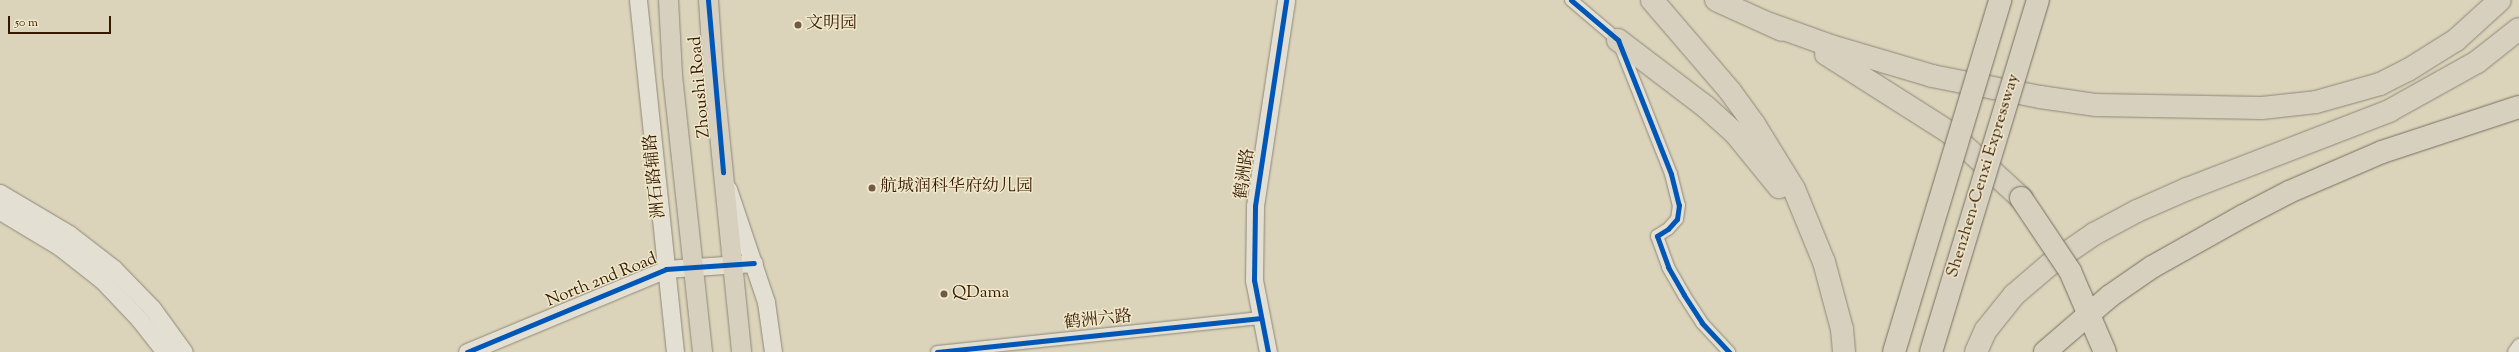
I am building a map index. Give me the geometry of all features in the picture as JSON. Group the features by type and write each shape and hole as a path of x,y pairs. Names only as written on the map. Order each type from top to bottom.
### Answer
{"highway":[{"path":"1652,0 1730,91 1774,154 1794,189 1824,262 1842,329 1844,352"},
{"path":"1716,0 1770,24 1831,46 1925,74 2040,97 2096,105 2262,108 2316,102 2380,84 2420,64 2456,40 2500,0"},
{"path":"1894,352 2000,0"},
{"name":"Shenzhen-Cenxi Expressway","path":"1931,352 2038,0"},
{"path":"1770,24 1841,62 1949,132 2021,198 2070,271 2105,352"},
{"path":"1976,352 1986,330 2014,295 2049,265 2094,234 2137,211 2187,189 2390,111 2477,62 2519,29"},
{"path":"1618,40 1706,107 1735,134 1780,189 1824,262"},
{"path":"2045,352 2110,296 2152,267 2289,192 2382,152 2519,107"}],"main road":[{"name":"Zhoushi Road","path":"668,0 672,75 702,352"},
{"name":"Zhoushi Road","path":"708,0 741,352"}],"street":[{"name":"洲石路辅路","path":"638,0 675,352"},
{"name":"鹤洲路","path":"1268,352 1254,280 1255,206 1286,0"},
{"path":"1571,0 1618,40 1671,174 1679,205 1677,218 1668,230 1657,236 1668,267 1702,323 1729,352"},
{"path":"723,172 766,302 773,352"},
{"path":"0,193 69,234 113,268 152,308 184,352"},
{"path":"0,211 60,247 102,280 139,319 165,352"},
{"name":"North 2nd Road","path":"467,352 666,269 754,263"},
{"name":"鹤洲六路","path":"937,352 1261,318"},
{"path":"2514,352 2519,345"}],"cycle path":[{"path":"708,0 723,172"},
{"path":"1268,352 1254,280 1255,206 1286,0"},
{"path":"1571,0 1618,40 1671,174 1679,205 1677,219 1668,229 1657,236 1668,267 1702,323 1729,352"},
{"path":"467,352 666,269 754,263"},
{"path":"937,352 1261,318"}],"place":[{"name":"文明园","path":"798,25"},
{"name":"航城润科华府幼儿园","path":"872,188"},
{"name":"QDama","path":"944,294"}]}
